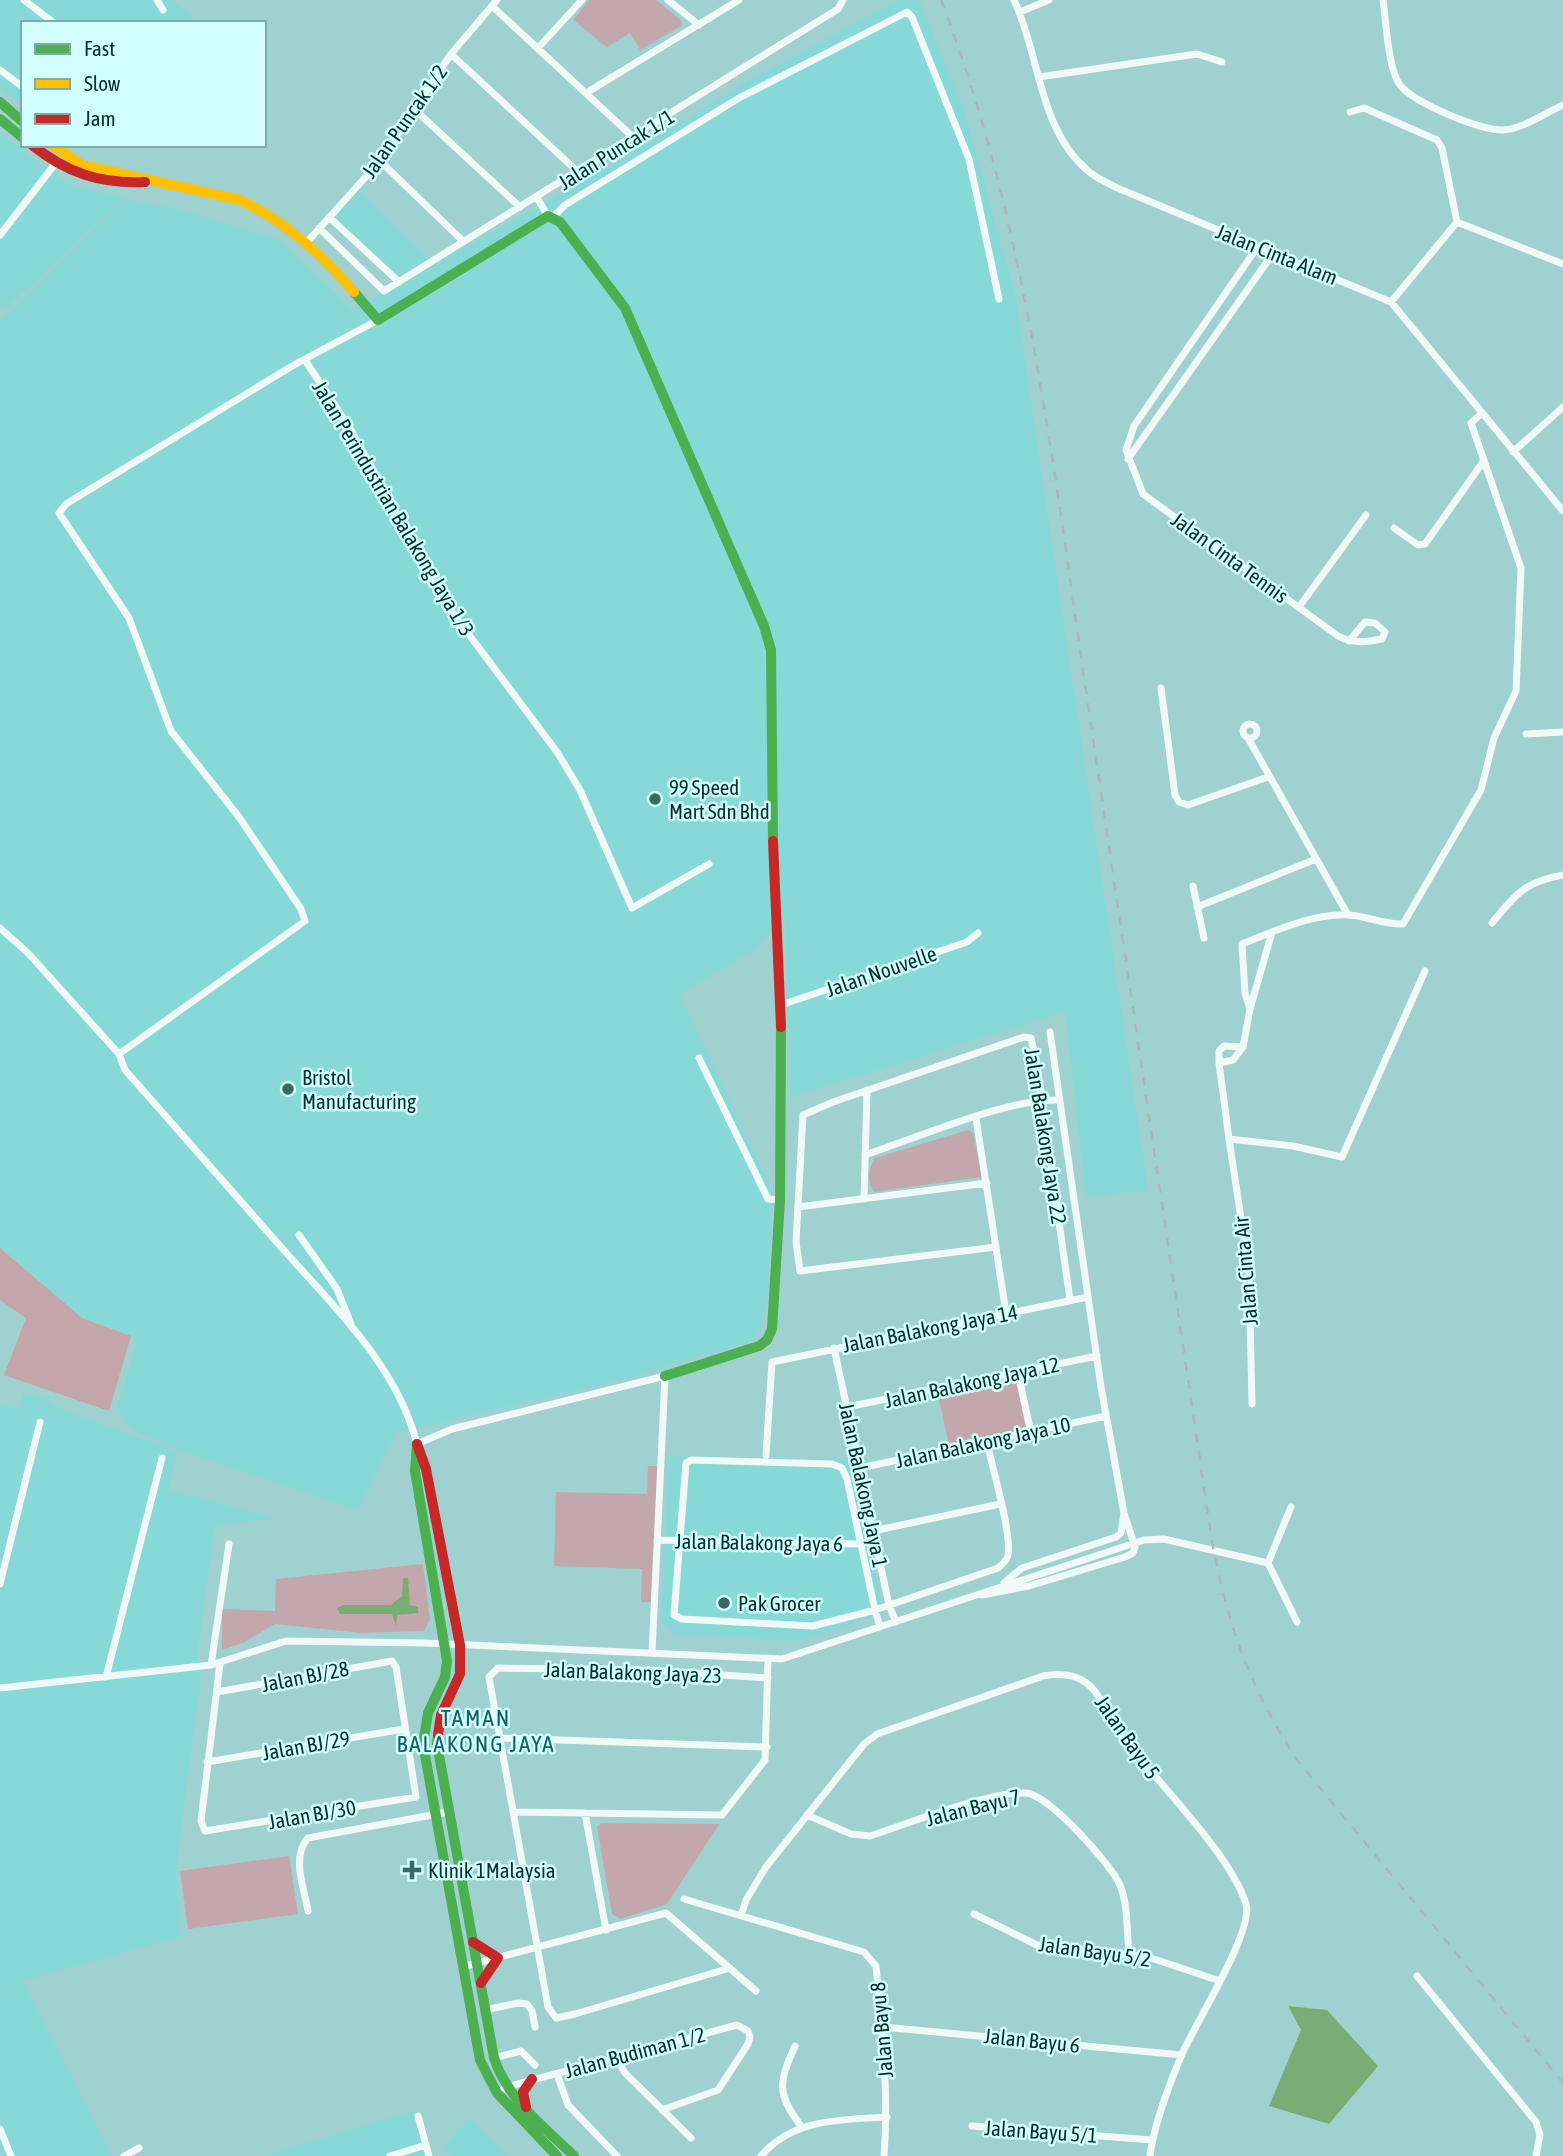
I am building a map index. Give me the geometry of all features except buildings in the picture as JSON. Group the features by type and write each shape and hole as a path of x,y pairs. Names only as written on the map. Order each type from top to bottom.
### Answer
{"street":[{"path":"24,0 51,21"},
{"path":"157,0 163,10"},
{"path":"538,48 582,0"},
{"path":"668,0 699,24"},
{"path":"586,93 739,0"},
{"name":"Jalan Cinta Alam","path":"1014,0 1020,12 1050,115 1065,144 1087,170 1115,187 1391,302 1563,511"},
{"path":"1020,12 1049,0"},
{"path":"1383,0 1394,74 1407,92 1444,112 1502,130 1513,128 1563,105"},
{"name":"Jalan Puncak 1/1","path":"319,228 384,291 784,44 838,9 844,1"},
{"path":"495,3 538,48 634,138"},
{"name":"Jalan Puncak 1/2","path":"308,241 380,161 451,54 495,3"},
{"path":"119,1054 305,920 301,909 239,817 171,731 129,618 60,513 66,504 305,360 378,320 551,217 565,205 739,98 907,12 912,17 969,159 999,299"},
{"path":"451,54 578,172"},
{"path":"1039,77 1197,54 1222,62"},
{"path":"0,70 21,86"},
{"path":"0,102 21,120"},
{"path":"1350,113 1364,108 1437,139 1442,148 1457,222"},
{"path":"414,109 520,207"},
{"path":"0,119 21,136"},
{"path":"34,147 55,164 76,176 125,184 149,182"},
{"path":"0,235 55,164 58,158 48,147"},
{"path":"55,147 82,165 127,174 149,182 240,200 263,209 308,241 378,320"},
{"path":"380,161 463,241"},
{"path":"417,1444 452,1429 665,1376 759,1346 767,1340 774,1313 780,1200 781,1005 774,879 771,650 764,626 625,308 537,198"},
{"path":"329,217 399,282"},
{"path":"1457,222 1563,264"},
{"path":"1391,302 1457,222"},
{"path":"1128,458 1127,441 1134,426 1258,246"},
{"path":"1128,458 1274,253"},
{"name":"Jalan Perindustrian Balakong Jaya 1/3","path":"305,360 351,430 446,604 557,752 580,790 632,908 709,864"},
{"path":"1513,452 1563,407"},
{"path":"1250,1009 1241,945 1311,920 1348,915 1403,924 1409,918 1481,790 1494,738 1516,691 1521,568 1471,423 1481,414"},
{"path":"1134,426 1146,434"},
{"name":"Jalan Cinta Tennis","path":"1128,458 1143,495 1349,641"},
{"path":"1394,528 1418,545 1425,544 1483,462"},
{"path":"1299,607 1366,516"},
{"path":"1365,622 1375,624 1385,632 1382,639 1349,641 1365,622"},
{"path":"1161,688 1175,795 1179,802 1188,805 1268,777"},
{"path":"1527,734 1563,732"},
{"path":"1248,738 1348,915"},
{"path":"1197,907 1316,859"},
{"path":"1492,923 1520,889 1532,882 1563,875"},
{"path":"1193,886 1204,938"},
{"path":"0,928 28,953 119,1054 125,1070 351,1324 396,1389 411,1422 426,1469 460,1645 460,1674 441,1716 437,1744 497,2071 507,2087 574,2156"},
{"path":"1243,1047 1224,1046 1219,1051 1219,1063 1233,1060 1243,1047 1250,1009 1272,932"},
{"name":"Jalan Nouvelle","path":"781,1005 967,942 978,933"},
{"path":"1230,1139 1293,1146 1342,1157 1425,971"},
{"path":"976,1595 994,1595 1029,1586 1133,1553 1133,1536 1124,1513 1106,1416 1049,1032"},
{"name":"Jalan Balakong Jaya 22","path":"797,1208 801,1122 808,1111 1024,1037 1031,1038 1070,1300"},
{"path":"699,1058 768,1199 780,1200"},
{"name":"Jalan Cinta Air","path":"1219,1063 1249,1272 1252,1404"},
{"path":"864,1199 867,1090"},
{"path":"865,1155 1042,1099 1059,1100"},
{"path":"976,1118 1006,1313"},
{"path":"987,1183 797,1208 797,1254 800,1271 996,1247"},
{"path":"299,1235 337,1289 351,1324"},
{"name":"Jalan Balakong Jaya 14","path":"766,1455 772,1362 1088,1297"},
{"name":"Jalan Balakong Jaya 1","path":"834,1348 889,1605 896,1622"},
{"name":"Jalan Balakong Jaya 12","path":"847,1407 1097,1356"},
{"path":"1018,1373 1031,1433"},
{"path":"652,1653 665,1376"},
{"name":"Jalan Balakong Jaya 10","path":"860,1468 1106,1416"},
{"path":"0,1584 40,1422"},
{"path":"880,1627 875,1610 842,1468 832,1464 691,1460 686,1463 674,1615 678,1618 800,1627 875,1610 998,1567 1004,1562 1008,1555 987,1442"},
{"path":"417,1444 415,1471 446,1644 445,1677 428,1713 423,1744 480,2060 496,2093 557,2156"},
{"path":"106,1677 162,1458"},
{"path":"873,1531 1000,1504"},
{"path":"1291,1507 1268,1563 1297,1622"},
{"path":"1001,1586 1022,1568 1116,1537 1121,1533 1124,1513"},
{"path":"0,1688 211,1665 286,1641 446,1644 782,1659 1144,1540 1164,1539 1268,1563"},
{"name":"Jalan Balakong Jaya 6","path":"657,1540 860,1544"},
{"path":"211,1665 229,1544"},
{"path":"516,1812 722,1815 765,1759 768,1747 768,1658"},
{"name":"Jalan BJ/28","path":"217,1692 392,1661 396,1667 404,1729"},
{"path":"207,1762 220,1663"},
{"name":"Jalan Balakong Jaya 23","path":"501,1738 489,1677 498,1668 647,1670 768,1678"},
{"name":"Jalan Bayu 5","path":"741,1916 753,1887 853,1757 877,1734 1043,1676 1057,1674 1083,1679 1102,1700 1124,1740 1225,1863 1247,1906 1245,1925 1182,2055 1152,2140 1150,2156"},
{"name":"Jalan BJ/29","path":"207,1762 404,1729"},
{"name":"Jalan BJ/30","path":"207,1762 201,1821 202,1827 209,1832 416,1797 404,1729"},
{"path":"730,1968 556,2018 548,2007 501,1738 768,1747"},
{"name":"Jalan Bayu 7","path":"807,1815 851,1835 870,1836 1004,1795 1038,1795 1066,1821 1119,1882 1129,1954"},
{"path":"308,1911 299,1859 300,1846 308,1838 448,1812"},
{"path":"585,1813 606,1930"},
{"path":"684,1899 741,1916"},
{"path":"463,1967 666,1913 756,1991"},
{"name":"Jalan Bayu 5/2","path":"974,1914 1037,1945 1159,1959 1220,1981"},
{"name":"Jalan Bayu 8","path":"741,1916 864,1952 871,1957 876,1966 883,2027 887,2117 884,2156"},
{"path":"473,1942 498,1958"},
{"path":"481,1983 498,1958"},
{"path":"1417,1976 1536,2123 1540,2135 1536,2156"},
{"path":"485,2010 517,2003 527,2004 532,2011 534,2026"},
{"name":"Jalan Budiman 1/2","path":"496,2093 507,2087 737,2025 748,2031 750,2037 718,2090 662,2110"},
{"name":"Jalan Bayu 6","path":"883,2027 1182,2055"},
{"path":"795,2046 783,2073 781,2087 785,2102 801,2126"},
{"path":"494,2058 521,2051 535,2066"},
{"path":"616,2058 625,2073 691,2138"},
{"path":"557,2074 568,2105 617,2156"},
{"path":"526,2107 523,2092 532,2080"},
{"path":"418,2116 429,2156"},
{"path":"761,2156 769,2147 801,2126 887,2117"},
{"name":"Jalan Bayu 5/1","path":"971,2126 1152,2140"},
{"path":"0,2129 12,2156"},
{"path":"390,2156 426,2145"},
{"path":"124,2156 139,2148"}],"shaded area":[{"path":"0,0 171,0 191,16 187,21 21,21 21,104 0,88"},
{"path":"589,0 656,0 682,21 682,25 640,50 630,33 607,47 573,20"},
{"path":"898,0 919,0 963,106 1015,294 1148,1190 1086,1197 1065,1012 791,1097 785,917 755,950 679,994 773,1193 767,1303 760,1329 752,1341 630,1378 396,1433 358,1510 177,1449 132,1430 117,1408 138,1340 82,1318 0,1248 0,321 124,199 173,208 280,240 353,310 611,166 748,81"},
{"path":"0,134 70,185 124,197 4,310 0,308"},
{"path":"358,190 430,259 399,279 333,217"},
{"path":"968,1130 973,1133 982,1177 874,1192 869,1175 875,1158"},
{"path":"0,1248 82,1318 131,1336 109,1411 4,1375 26,1318 0,1300"},
{"path":"1016,1379 1026,1428 949,1444 938,1396"},
{"path":"23,1393 48,1399 57,1408 169,1448 177,1454 168,1490 276,1518 215,1526 198,1649 201,1678 176,1868 181,1937 0,1987 0,1405 19,1409"},
{"path":"669,1455 849,1460 884,1613 799,1641 673,1634 661,1623"},
{"path":"648,1466 658,1466 651,1602 641,1602 642,1569 554,1566 556,1492 647,1494"},
{"path":"423,1564 430,1619 424,1631 361,1633 275,1624 243,1643 222,1650 222,1609 275,1611 276,1579"},
{"path":"403,1578 408,1578 410,1605 418,1607 418,1613 397,1615 396,1626 392,1614 340,1614 337,1608 343,1605 391,1605 402,1596"},
{"path":"601,1823 719,1824 667,1904 620,1919 612,1914 597,1827"},
{"path":"289,1856 298,1914 188,1929 180,1871"},
{"path":"23,1981 112,2156 3,2156 0,2148 0,1989"},
{"path":"1288,2006 1327,2010 1378,2066 1329,2124 1269,2106 1301,2030"},
{"path":"414,2111 426,2156 263,2156"},
{"path":"469,2118 508,2156 451,2156 442,2148"}],"railway":[{"path":"941,0 971,84 995,170 1033,344 1062,520 1211,1536 1232,1626 1252,1679 1297,1760 1563,2083"}],"traffic: fast":[{"path":"0,102 21,120"},
{"path":"0,119 21,136"},
{"path":"354,292 378,320 548,216 560,222 625,308 764,626 771,650 773,841"},
{"path":"665,1376 759,1346 767,1340 772,1329 780,1200 781,1027"},
{"path":"417,1444 415,1471 447,1661 445,1677 428,1713 423,1744 480,2060 497,2093 557,2156"},
{"path":"438,1735 437,1744 494,2058 517,2100 574,2156"}],"traffic: slow":[{"path":"55,147 82,165 240,200 273,218 302,240 354,292"}],"traffic: jam":[{"path":"35,147 58,163 85,175 113,181 145,182"},
{"path":"773,841 781,1027"},
{"path":"417,1444 426,1469 460,1645 460,1674 441,1715 438,1735"},
{"path":"473,1942 498,1958 481,1983"},
{"path":"526,2107 523,2092 532,2079"}],"place":[{"name":"99 Speed Mart Sdn Bhd","path":"655,799"},
{"name":"Bristol Manufacturing","path":"288,1089"},
{"name":"Pak Grocer","path":"724,1603"},
{"name":"Klinik 1Malaysia","path":"412,1870"}],"district":[{"name":"TAMAN BALAKONG JAYA","path":"476,1731"}]}
